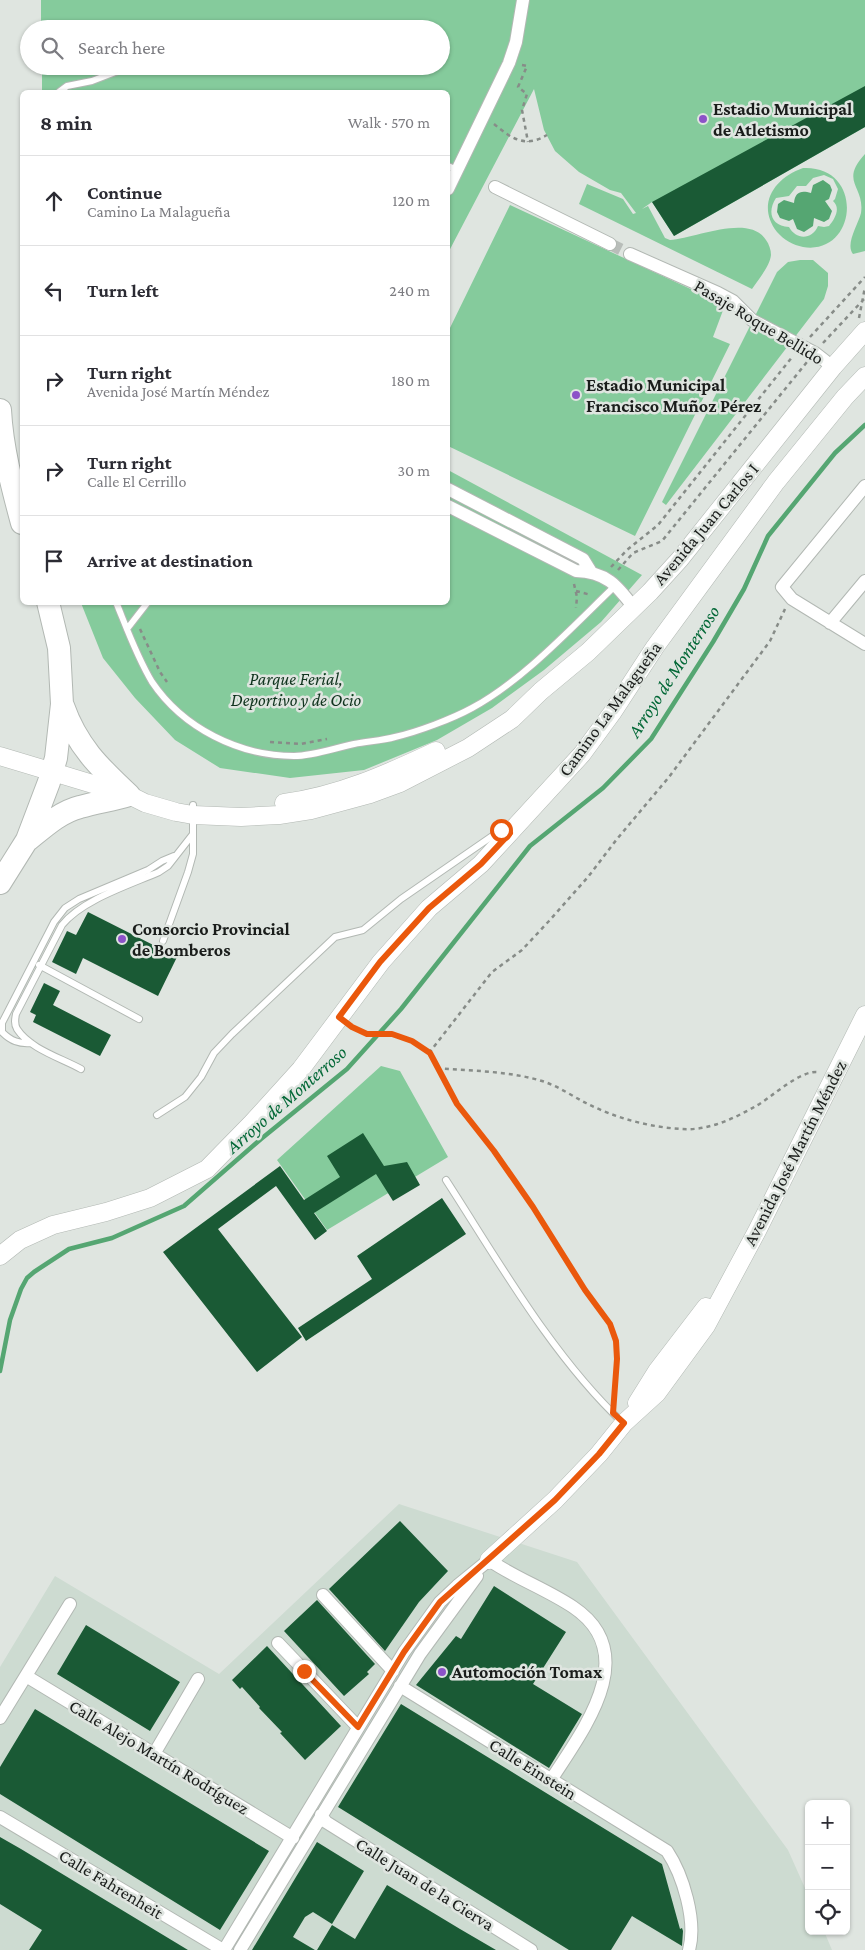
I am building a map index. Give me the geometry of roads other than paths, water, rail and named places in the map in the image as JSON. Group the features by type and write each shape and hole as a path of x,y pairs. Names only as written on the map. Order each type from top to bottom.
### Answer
{"highway":[{"path":"0,410 1,432 20,515"},
{"path":"0,883 27,840 56,758 62,704 59,648 49,605"},
{"path":"27,840 54,820 79,807 110,802 130,795 105,772 81,745 62,704"}],"street":[{"path":"452,168 483,115 510,61 516,42 523,0"},
{"path":"495,187 610,244"},
{"name":"Pasaje Roque Bellido","path":"630,254 718,293 732,302 752,320 815,352 833,367"},
{"name":"Avenida Juan Carlos I","path":"8,759 130,795 146,795 193,810 286,803 336,791 377,778 449,745 509,708 541,691 588,652 634,608 680,559 833,367 862,337"},
{"name":"Camino La Malagueña","path":"0,1256 20,1240 53,1225 106,1212 150,1198 207,1169 301,1069 380,962 429,908 481,864 582,754 612,713 655,647 776,482 845,397 865,376"},
{"path":"865,486 782,587 792,599 865,644"},
{"path":"450,490 583,559 590,572"},
{"path":"450,507 576,571 590,572 609,581 634,608"},
{"path":"830,623 865,581"},
{"name":"Avenida José Martín Méndez","path":"224,1950 358,1727 440,1602 555,1500 599,1454 619,1418 738,1264 865,1015"},
{"path":"489,1560 504,1571 574,1608 595,1630 604,1646 607,1665 604,1683 587,1724 551,1780"},
{"name":"Avenida José Martín Méndez","path":"240,1950 400,1686 442,1622 489,1560"},
{"path":"323,1595 393,1671"},
{"path":"0,1718 70,1604"},
{"name":"Avenida José Martín Méndez","path":"400,1686 398,1676 420,1642 427,1620"},
{"path":"278,1643 358,1727"},
{"name":"Calle Alejo Martín Rodríguez","path":"26,1676 293,1838"},
{"path":"154,1754 198,1679"},
{"name":"Calle Einstein","path":"400,1686 667,1851 677,1866 682,1882 692,1929 689,1950"},
{"name":"Calle Juan de la Cierva","path":"321,1815 326,1822 531,1950"},
{"name":"Calle Fahrenheit","path":"0,1818 224,1950"},
{"name":"Avenida José Martín Méndez","path":"284,1878 287,1858 295,1845 293,1838"},
{"name":"Avenida José Martín Méndez","path":"232,1950 244,1926 245,1916"}],"lane":[{"path":"62,90 67,86 92,82 109,75"},
{"path":"117,605 136,652 152,681 165,699 184,717 209,733 234,745 264,754 296,756 395,737 472,708 502,688 537,660 609,581"},
{"path":"127,629 146,605"},
{"path":"163,941 193,854 193,810"},
{"path":"157,1115 186,1098 214,1054 232,1034 334,937 363,930 401,899 464,854 501,830 510,833"},
{"path":"81,1069 31,1043 17,1029 15,1022 16,1014 62,925 76,910 159,872 168,866 193,834"},
{"path":"31,1043 19,1044 8,1038 2,1032 2,1023 54,922 65,908 79,899 148,870 174,856"},
{"path":"33,962 139,1018"},
{"path":"446,1180 544,1330 619,1418"}],"waterway":[{"name":"Arroyo de Monterroso","path":"0,1371 10,1320 27,1278 69,1249 112,1238 184,1206 261,1139 347,1069 401,1009 530,846 603,788 651,739 713,642 744,589 768,536 835,453 865,425"}],"tunnel":[{"path":"610,244 630,254"}],"place":[{"name":"Estadio Municipal de Atletismo","path":"703,119"},
{"name":"Estadio Municipal Francisco Muñoz Pérez","path":"576,395"},
{"name":"Consorcio Provincial de Bomberos","path":"122,939"},
{"name":"Automoción Tomax","path":"442,1672"}],"park label":[{"name":"Parque Ferial, Deportivo y de Ocio","path":"296,690"}]}
